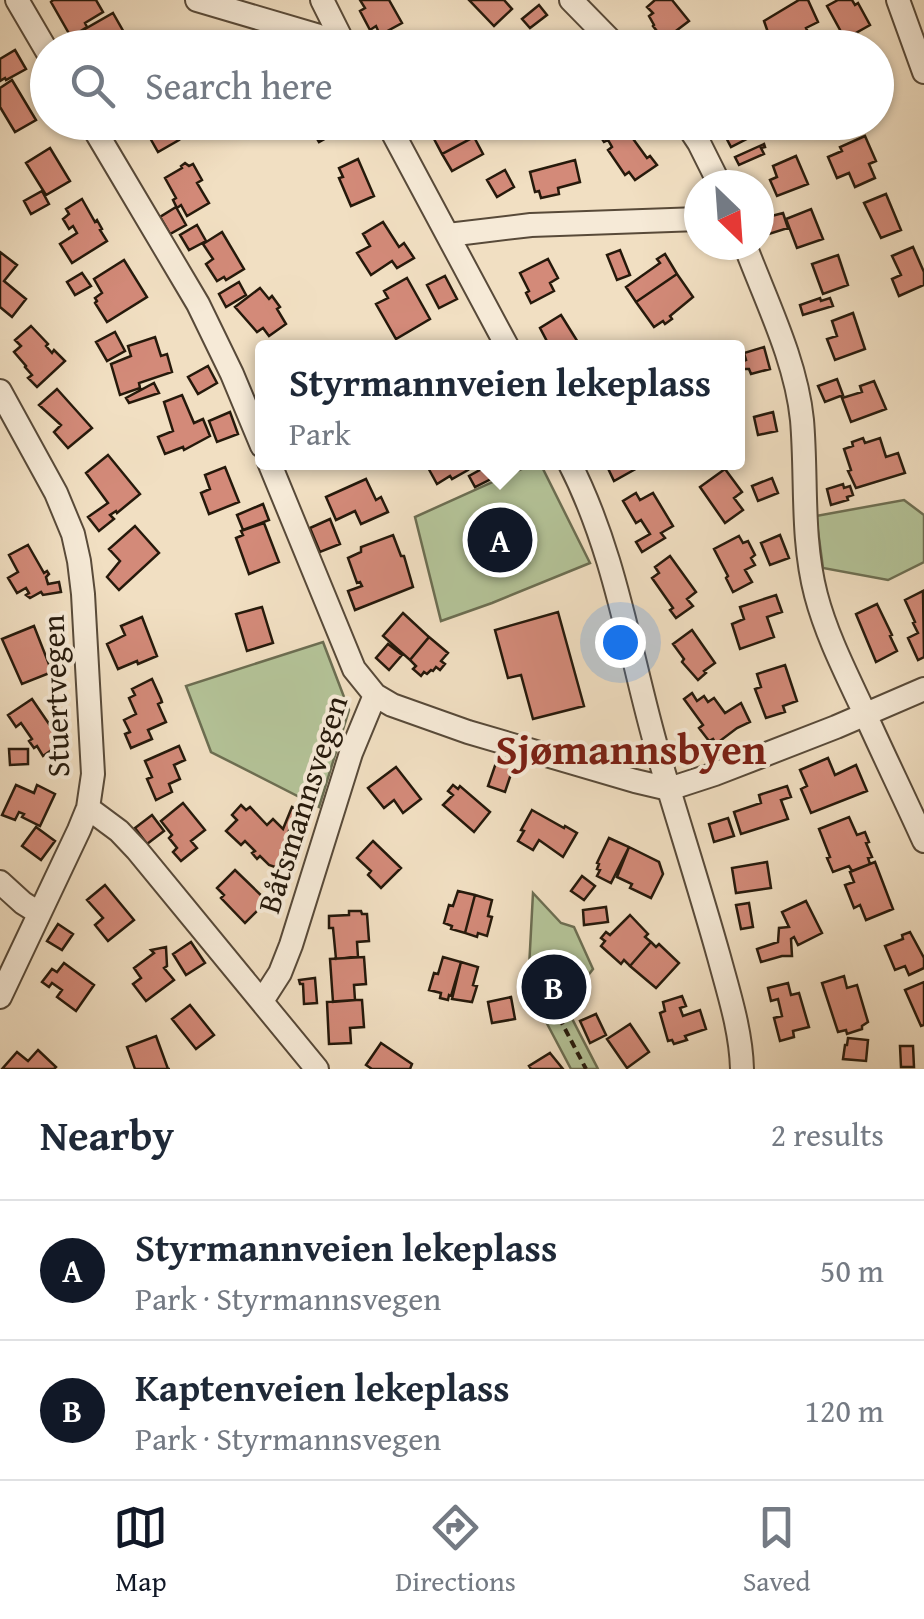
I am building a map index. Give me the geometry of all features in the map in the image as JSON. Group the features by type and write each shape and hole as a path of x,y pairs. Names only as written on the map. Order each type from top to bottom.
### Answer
{"street":[{"path":"17,0 35,30"},
{"path":"198,0 296,30"},
{"path":"322,0 336,30"},
{"path":"571,0 600,30"},
{"path":"898,0 915,18 924,72"},
{"path":"101,140 198,304 255,429"},
{"path":"397,140 504,340"},
{"path":"697,140 712,170"},
{"path":"448,235 531,225 684,220"},
{"path":"751,260 798,398 816,594 826,626 924,841"},
{"name":"Stuertvegen","path":"0,392 56,493 73,534 83,594 93,774 88,808 0,997"},
{"name":"Båtsmannsvegen","path":"262,1002 292,945 352,753 375,695 354,669 272,470"},
{"path":"573,470 607,558 728,990 742,1069"},
{"path":"375,695 392,705 468,732 669,789 866,715 924,689"},
{"path":"88,808 137,850 317,1069"},
{"path":"0,882 39,913"}],"path":[{"path":"553,1006 586,1069"}],"green space":[{"path":"519,470 544,470 590,563 441,621 415,517"},
{"path":"904,500 924,515 924,562 888,580 823,568 816,516"},
{"path":"323,642 349,710 319,807 211,752 186,686"},
{"path":"533,893 561,923 574,927 593,969 565,1005 598,1069 571,1069 544,1018 527,1006"}],"building":[{"path":"96,0 103,12 85,23 87,27 82,30 67,30 51,2"},
{"path":"360,0 389,0 402,23 389,30 378,30 376,26 370,30 360,11 365,8"},
{"path":"469,0 504,0 512,9 494,26"},
{"path":"655,0 672,0 689,21 677,30 656,30 649,16 653,13 647,7"},
{"path":"799,0 808,0 818,22 807,30 767,30 764,21"},
{"path":"838,0 852,0 855,5 858,3 870,25 861,30 840,30 827,6"},
{"path":"539,5 547,15 530,28 522,19"},
{"path":"113,13 123,30 83,30"},
{"path":"15,50 26,69 0,81 0,59"},
{"path":"12,80 30,110 30,123 15,132 0,107 0,88"},
{"path":"151,140 179,140 158,152"},
{"path":"435,140 468,140 442,154"},
{"path":"476,140 483,154 452,171 442,154"},
{"path":"608,140 634,140 657,165 635,180 629,172 625,175 608,150 612,147"},
{"path":"867,140 876,161 869,164 875,178 855,187 849,173 837,178 828,157 842,151 840,147"},
{"path":"764,144 764,154 739,165 735,157"},
{"path":"50,148 70,181 46,195 26,163"},
{"path":"796,156 808,184 777,196 773,166"},
{"path":"358,159 374,196 351,206 339,178 343,177 339,168"},
{"path":"575,160 580,182 558,188 559,194 541,198 539,191 535,192 530,172"},
{"path":"185,163 193,164 202,180 197,183 209,203 187,216 181,205 177,208 165,178"},
{"path":"505,170 514,187 497,197 487,180"},
{"path":"42,191 49,204 31,214 24,201"},
{"path":"886,194 901,230 881,238 864,203"},
{"path":"82,199 107,241 72,263 60,244 77,233 63,219 69,214 66,209"},
{"path":"176,207 186,225 170,234 160,217"},
{"path":"811,209 823,239 797,248 786,219"},
{"path":"783,213 788,228 774,232 774,215"},
{"path":"383,222 399,247 404,243 414,258 397,268 392,261 371,275 357,253 370,246 363,234"},
{"path":"197,225 206,241 189,250 180,235"},
{"path":"222,232 244,269 217,281 206,264 213,259 203,244"},
{"path":"913,247 924,272 924,285 899,296 892,279 901,275 892,256"},
{"path":"620,250 630,275 617,280 607,255"},
{"path":"0,252 17,265 4,281 26,299 12,317 0,307"},
{"path":"665,254 677,274 636,302 626,287 660,263 657,259"},
{"path":"838,255 848,285 823,294 812,264"},
{"path":"548,259 558,278 550,283 554,291 531,303 520,273"},
{"path":"124,260 147,297 107,322 95,303 102,293 94,279"},
{"path":"82,273 91,286 75,295 67,282"},
{"path":"677,274 693,297 670,316 672,319 654,327 636,302"},
{"path":"445,276 457,299 439,308 427,285"},
{"path":"407,278 430,319 396,339 376,304 388,298 384,291"},
{"path":"239,282 246,295 226,307 219,294"},
{"path":"260,288 280,307 277,309 286,324 269,336 263,328 257,332 235,307"},
{"path":"830,298 833,306 803,315 800,305"},
{"path":"853,313 865,349 835,360 827,339 837,336 832,321"},
{"path":"561,315 577,340 546,340 540,328"},
{"path":"31,326 52,353 54,350 65,361 37,387 14,352 21,346 15,340"},
{"path":"115,332 125,351 107,361 96,342"},
{"path":"155,337 161,356 167,354 172,372 139,383 140,388 120,395 111,364 131,356 128,346"},
{"path":"764,347 770,369 751,374 745,369 745,353"},
{"path":"208,366 217,383 198,394 188,377"},
{"path":"837,379 843,395 825,402 818,386"},
{"path":"874,381 886,409 851,422 842,398 862,392 860,386"},
{"path":"154,383 159,393 129,403 126,398"},
{"path":"57,389 92,428 68,448 54,432 61,425 39,405"},
{"path":"182,395 194,423 203,419 210,436 184,450 183,447 165,454 158,437 173,431 164,402"},
{"path":"230,412 238,434 217,442 209,421"},
{"path":"773,412 777,431 758,435 754,417"},
{"path":"863,438 865,443 880,438 886,457 898,453 905,473 856,488 844,449"},
{"path":"108,455 140,494 110,515 114,519 99,531 88,517 108,503 86,473"},
{"path":"225,467 239,502 209,514 201,493 210,489 205,475"},
{"path":"429,470 468,470 452,479 450,476 437,484"},
{"path":"492,470 495,477 475,487 469,476"},
{"path":"609,470 634,470 614,481"},
{"path":"726,470 742,492 734,498 743,510 725,523 700,487"},
{"path":"772,478 778,493 758,501 752,486"},
{"path":"366,479 376,500 381,497 388,512 361,524 355,511 336,520 326,497"},
{"path":"843,484 844,488 850,486 853,495 831,505 827,489"},
{"path":"636,493 640,500 653,493 673,526 661,533 665,538 642,552 636,542 650,534 641,520 636,523 623,501"},
{"path":"263,504 269,520 243,530 237,515"},
{"path":"330,519 340,544 320,552 310,528"},
{"path":"264,523 279,562 249,574 236,538 243,535 241,531"},
{"path":"135,526 159,553 119,590 107,577 120,561 109,549"},
{"path":"393,535 413,587 355,610 348,591 362,586 357,583 348,558 361,552 361,547"},
{"path":"780,535 789,558 770,565 761,543"},
{"path":"739,536 743,543 748,541 755,565 745,570 752,582 733,592 714,549"},
{"path":"28,545 44,573 49,574 48,584 59,582 61,592 41,592 30,598 26,588 17,593 8,578 18,572 9,555"},
{"path":"670,556 696,592 687,599 693,606 676,618 652,578 659,573 655,567"},
{"path":"923,591 924,657 918,660 908,638 918,633 905,600"},
{"path":"776,595 782,612 767,617 774,637 740,649 732,624 744,619 740,607"},
{"path":"877,604 897,651 876,662 856,614"},
{"path":"262,607 273,643 247,651 236,614"},
{"path":"558,612 584,706 533,719 521,675 508,678 495,630"},
{"path":"403,613 429,637 410,660 383,636"},
{"path":"142,617 157,656 118,669 107,644 125,635 121,626"},
{"path":"34,626 52,672 22,684 2,639"},
{"path":"692,630 715,663 698,680 673,644"},
{"path":"429,637 448,653 440,670 436,667 421,676 410,660"},
{"path":"388,644 402,655 389,670 376,658"},
{"path":"785,665 797,701 783,706 785,712 766,718 755,689 761,687 757,674"},
{"path":"152,679 166,722 148,730 152,739 131,748 124,720 136,714 129,698 135,695 132,689"},
{"path":"692,693 697,701 704,696 708,702 714,698 725,713 741,703 750,722 716,744 713,739 709,741 699,728 703,725 684,699"},
{"path":"32,699 64,746 43,756 29,741 32,739 21,723 16,727 8,715"},
{"path":"179,746 185,760 174,765 180,779 169,784 172,792 156,800 145,761"},
{"path":"9,749 28,749 28,764 10,765"},
{"path":"828,758 835,775 856,765 867,791 811,813 801,789 807,786 800,770"},
{"path":"497,760 514,765 505,792 488,786"},
{"path":"396,767 421,799 403,813 394,800 384,808 368,788"},
{"path":"16,785 34,793 37,785 55,794 40,826 19,812 15,820 2,815"},
{"path":"453,785 458,789 460,786 490,812 474,832 443,805 453,795 448,791"},
{"path":"787,786 791,797 781,800 788,819 741,834 734,812 761,803 759,795"},
{"path":"183,803 205,830 191,841 197,848 181,861 173,852 177,848 169,838 172,835 161,821"},
{"path":"241,805 246,810 250,807 267,825 273,819 283,829 292,807 299,810 285,839 296,849 285,866 269,865 260,856 257,859 245,841 241,845 226,831 237,820 232,815"},
{"path":"532,810 577,833 563,857 539,840 533,850 518,841"},
{"path":"152,815 164,831 147,844 135,828"},
{"path":"849,817 857,835 865,832 872,857 868,858 870,864 852,871 849,866 833,872 819,829"},
{"path":"728,818 734,836 714,842 709,824"},
{"path":"36,827 55,841 41,860 22,846"},
{"path":"609,838 629,847 611,883 597,876 597,863"},
{"path":"373,841 401,868 381,888 357,858"},
{"path":"629,847 659,862 663,874 651,898 617,877"},
{"path":"767,862 771,888 736,893 732,868"},
{"path":"875,862 893,909 866,920 860,905 854,908 845,885 854,882 850,872"},
{"path":"235,870 267,901 245,923 221,898 224,895 217,888"},
{"path":"582,876 595,886 584,900 571,891"},
{"path":"105,885 134,920 108,941 95,925 103,918 87,900"},
{"path":"458,891 475,895 465,933 444,923"},
{"path":"475,895 492,900 487,936 465,933"},
{"path":"806,901 822,933 798,945 794,937 792,956 761,962 757,949 778,942 779,928 789,927 782,912"},
{"path":"749,903 753,927 741,929 736,905"},
{"path":"606,907 608,922 584,925 583,910"},
{"path":"349,911 367,914 369,941 357,942 358,957 336,959 329,916 349,915"},
{"path":"630,915 651,942 630,966 624,960 621,964 601,946 605,941 601,938 606,932 610,935"},
{"path":"58,924 73,934 62,950 47,941"},
{"path":"910,932 924,958 924,968 909,975 905,966 895,970 885,946"},
{"path":"191,942 205,963 186,975 173,954"},
{"path":"651,942 656,947 659,944 679,963 656,988 630,966"},
{"path":"166,947 164,968 174,980 146,1001 133,984 141,978 134,968 154,953 151,950"},
{"path":"364,957 366,984 354,985 355,1000 333,1002 330,959"},
{"path":"443,957 461,962 448,1000 429,990"},
{"path":"461,962 478,967 472,1002 452,999"},
{"path":"64,963 94,985 76,1011 57,997 62,990 42,982 52,969 57,972"},
{"path":"844,976 847,988 857,985 868,1022 862,1029 847,1034 846,1030 838,1032 822,983"},
{"path":"315,978 317,1003 304,1004 303,984 299,980"},
{"path":"924,982 924,1025 921,1026 905,990"},
{"path":"788,983 791,995 799,993 809,1027 793,1031 794,1037 780,1041 774,1018 782,1016 778,999 771,1001 768,988"},
{"path":"682,996 686,1006 680,1008 683,1016 700,1010 706,1029 674,1044 668,1041 660,1013 665,1011 663,1002"},
{"path":"511,997 515,1019 492,1023 488,1002"},
{"path":"362,1000 364,1027 350,1028 351,1043 329,1044 327,1002"},
{"path":"190,1005 214,1035 196,1049 172,1019"},
{"path":"596,1014 606,1035 590,1043 580,1021"},
{"path":"630,1024 649,1052 627,1068 607,1039"},
{"path":"156,1036 168,1069 135,1069 127,1047"},
{"path":"848,1038 868,1040 866,1061 843,1059"},
{"path":"381,1043 412,1064 410,1069 372,1069 366,1065"},
{"path":"900,1046 913,1046 914,1067 901,1067"},
{"path":"38,1050 54,1069 2,1069 17,1052 28,1061"},
{"path":"550,1053 563,1069 531,1069 529,1066"}],"place":[{"name":"Styrmannveien lekeplass","path":"500,540"},
{"name":"Kaptenveien lekeplass","path":"554,987"}],"district":[{"name":"Sjømannsbyen","path":"631,748"}]}
